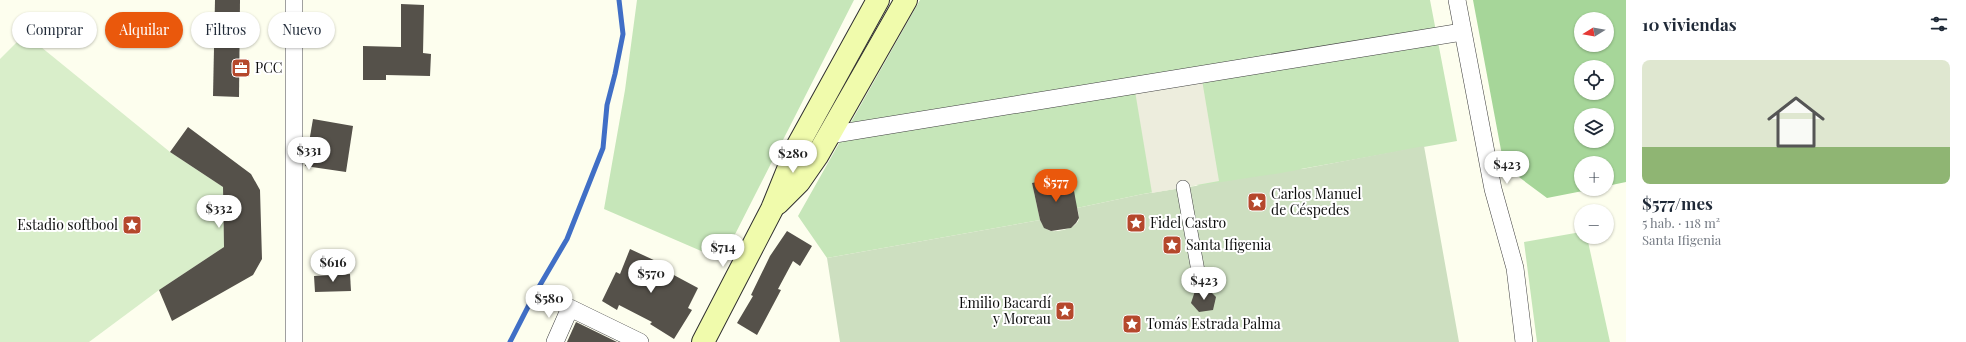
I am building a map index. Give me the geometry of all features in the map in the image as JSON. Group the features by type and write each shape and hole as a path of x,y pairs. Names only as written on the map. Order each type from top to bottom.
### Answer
{"main road":[{"path":"703,342 772,209 798,145 878,0"},
{"path":"772,209 799,182 817,156 906,0"},
{"path":"798,145 798,156 802,160 808,160 817,156"}],"street":[{"path":"294,0 294,342"},
{"path":"1457,0 1493,189 1515,268 1524,342"},
{"path":"829,135 1462,32"},
{"path":"1183,187 1198,271"},
{"path":"555,342 570,308 640,342"}],"green space":[{"path":"637,0 854,0 722,260 604,209 625,90"},
{"path":"920,0 1430,0 1457,141 1301,169 1443,265 1196,185 1143,194 1077,208 1032,183 1040,220 827,258 798,216"},
{"path":"1473,0 1626,0 1626,182 1614,185 1614,156 1574,156 1574,193 1547,198 1504,166"},
{"path":"12,47 42,48 170,152 223,187 224,247 159,290 89,342 0,342 0,59"},
{"name":"Santa Ifigenia","path":"1424,146 1459,342 840,342 827,258 1040,220 1044,227 1051,231 1064,230 1072,227 1078,221 1079,217 1077,208 1143,194 1281,173"},
{"path":"1574,233 1574,244 1589,244 1610,342 1537,342 1524,242"}],"shaded area":[{"path":"1201,74 1219,181 1152,193 1134,85"}],"building":[{"path":"215,0 240,0 240,12 215,12"},
{"path":"401,4 424,5 423,53 431,54 430,76 386,75 386,80 363,80 363,46 401,47"},
{"path":"214,48 240,48 239,97 213,96"},
{"path":"313,119 353,126 346,172 305,166"},
{"path":"188,127 251,174 260,190 262,259 253,275 172,321 159,290 224,247 223,187 170,152"},
{"path":"1071,175 1079,218 1071,228 1051,231 1044,228 1040,220 1032,183"},
{"path":"787,231 812,246 800,266 793,261 778,289 781,290 757,335 737,323 753,296 751,295 770,256"},
{"path":"630,249 658,262 657,266 698,288 688,308 692,310 674,339 650,324 652,322 619,305 617,310 602,301 616,272 620,274"},
{"path":"350,274 351,291 315,292 314,276"},
{"path":"1208,289 1216,297 1213,310 1199,312 1191,303 1195,291"},
{"path":"576,322 617,342 567,342"}],"waterway":[{"path":"510,342 533,297 567,239 603,148 607,105 623,34 619,0"}],"place":[{"name":"PCC","path":"241,68"},
{"name":"Carlos Manuel de Céspedes","path":"1257,202"},
{"name":"Fidel Castro","path":"1136,223"},
{"name":"Estadio softbool","path":"132,225"},
{"name":"Santa Ifigenia","path":"1172,245"},
{"name":"Emilio Bacardí y Moreau","path":"1065,311"},
{"name":"Tomás Estrada Palma","path":"1132,324"}]}
